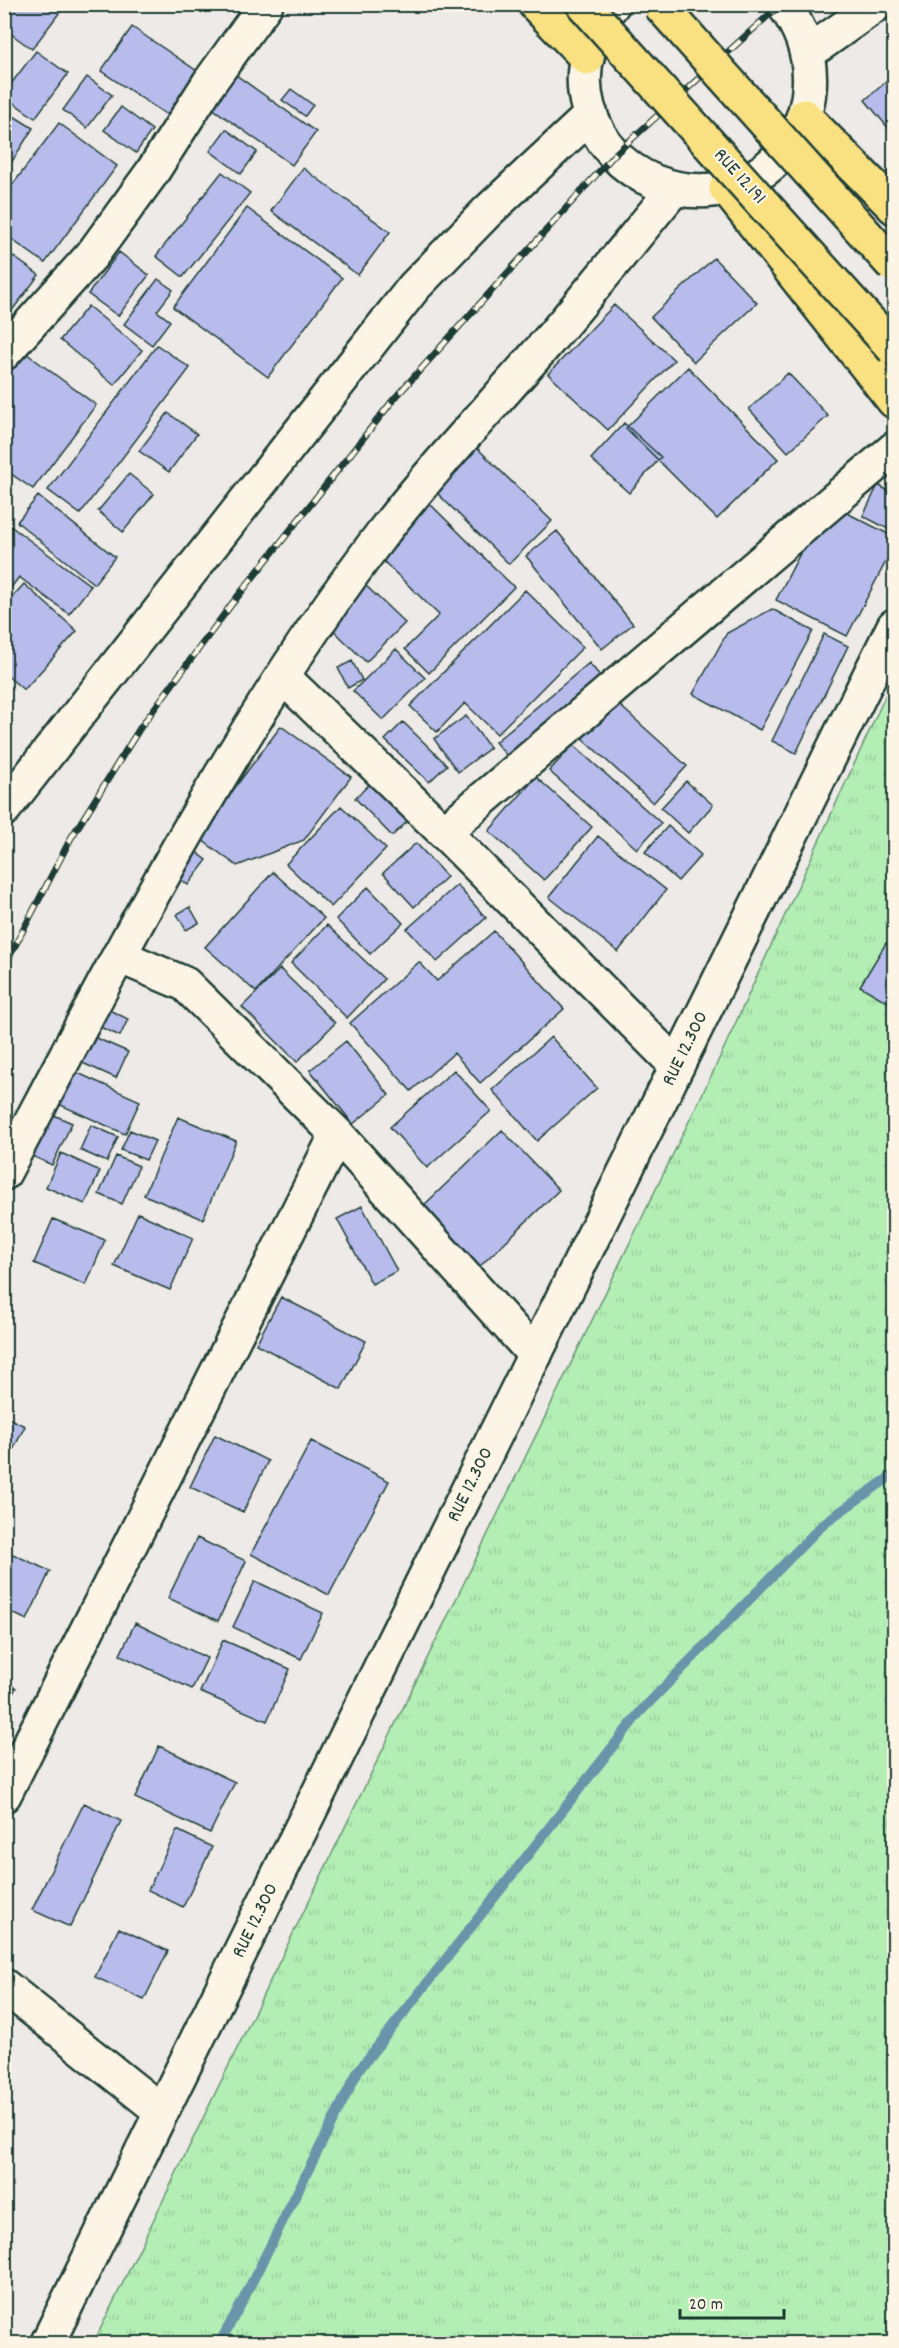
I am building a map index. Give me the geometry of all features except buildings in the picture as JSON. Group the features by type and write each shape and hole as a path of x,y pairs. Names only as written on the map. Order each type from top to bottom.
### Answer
{"main road":[{"path":"535,4 587,58"},
{"name":"RUE 12.191","path":"583,4 894,349"},
{"path":"658,4 894,266"},
{"path":"804,116 894,207"},
{"path":"726,188 894,401"}],"street":[{"path":"4,353 92,255 151,174 209,83 266,4"},
{"path":"613,4 595,32 587,58 585,87 591,115 600,136 627,167 640,176 674,189 708,190 726,188 751,177 774,161 792,141 804,116 811,85 808,53 798,27 783,4"},
{"path":"808,53 877,4"},
{"path":"4,809 414,287 487,212 591,115"},
{"path":"4,1173 178,846 283,677 373,546 456,446 546,344 674,189"},
{"path":"444,832 894,449"},
{"name":"RUE 12.300","path":"47,2343 894,626"},
{"path":"283,677 444,832 677,1066"},
{"path":"118,956 185,984 337,1134 535,1355"},
{"path":"4,1795 337,1134"},
{"path":"4,1986 162,2111"}],"green space":[{"path":"894,677 894,2343 93,2344 714,1070"}],"waterway":[{"path":"219,2344 358,2071 640,1712 824,1523 894,1474"}],"railway":[{"path":"4,967 71,838 140,728 231,605 394,399 614,155 781,4"}]}
